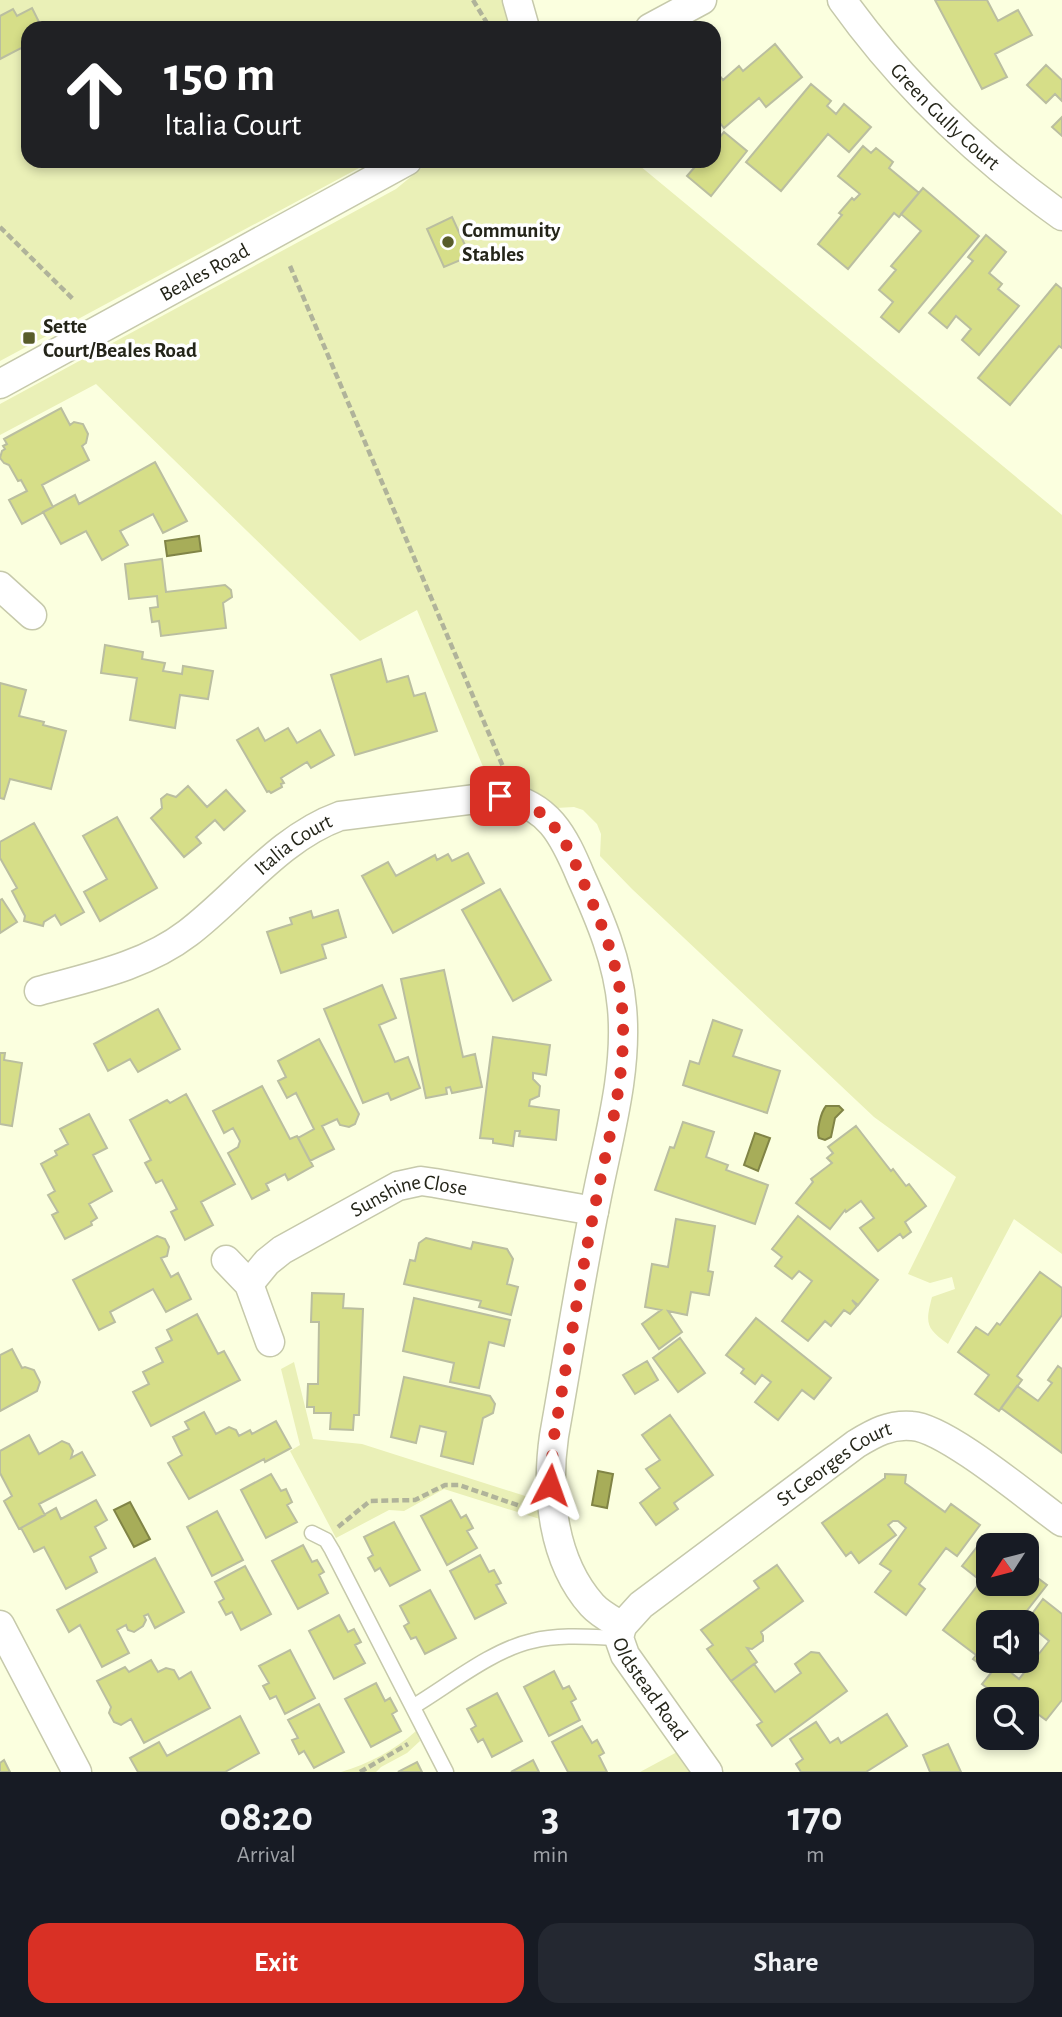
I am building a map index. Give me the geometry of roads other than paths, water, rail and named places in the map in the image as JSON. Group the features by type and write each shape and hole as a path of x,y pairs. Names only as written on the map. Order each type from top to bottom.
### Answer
{"street":[{"path":"517,0 522,21"},
{"path":"663,21 702,0"},
{"name":"Green Gully Court","path":"842,0 884,54 949,123 1015,181 1062,216"},
{"name":"Beales Road","path":"0,384 394,168"},
{"path":"0,586 32,615"},
{"name":"Italia Court","path":"39,991 121,968 170,945 207,918 295,840 322,823 361,812 500,796 534,806 547,817 566,842"},
{"name":"Oldstead Road","path":"566,842 610,946 622,1010 618,1086 554,1436 550,1485 556,1526 573,1575 593,1606 621,1632 625,1655 708,1772"},
{"name":"Sunshine Close","path":"249,1284 267,1262 282,1250 386,1192 410,1182 435,1183 594,1211"},
{"path":"226,1260 249,1284 270,1342"},
{"name":"St Georges Court","path":"621,1632 641,1605 856,1444 884,1429 914,1426 942,1435 1062,1521"},
{"path":"0,1625 77,1772"}],"lane":[{"path":"312,1533 326,1540 332,1550 414,1706 422,1730 446,1772"},
{"path":"414,1706 491,1659 530,1642 621,1632"}],"place":[{"name":"Community Stables","path":"448,242"},
{"name":"Sette Court/Beales Road","path":"29,338"}]}
